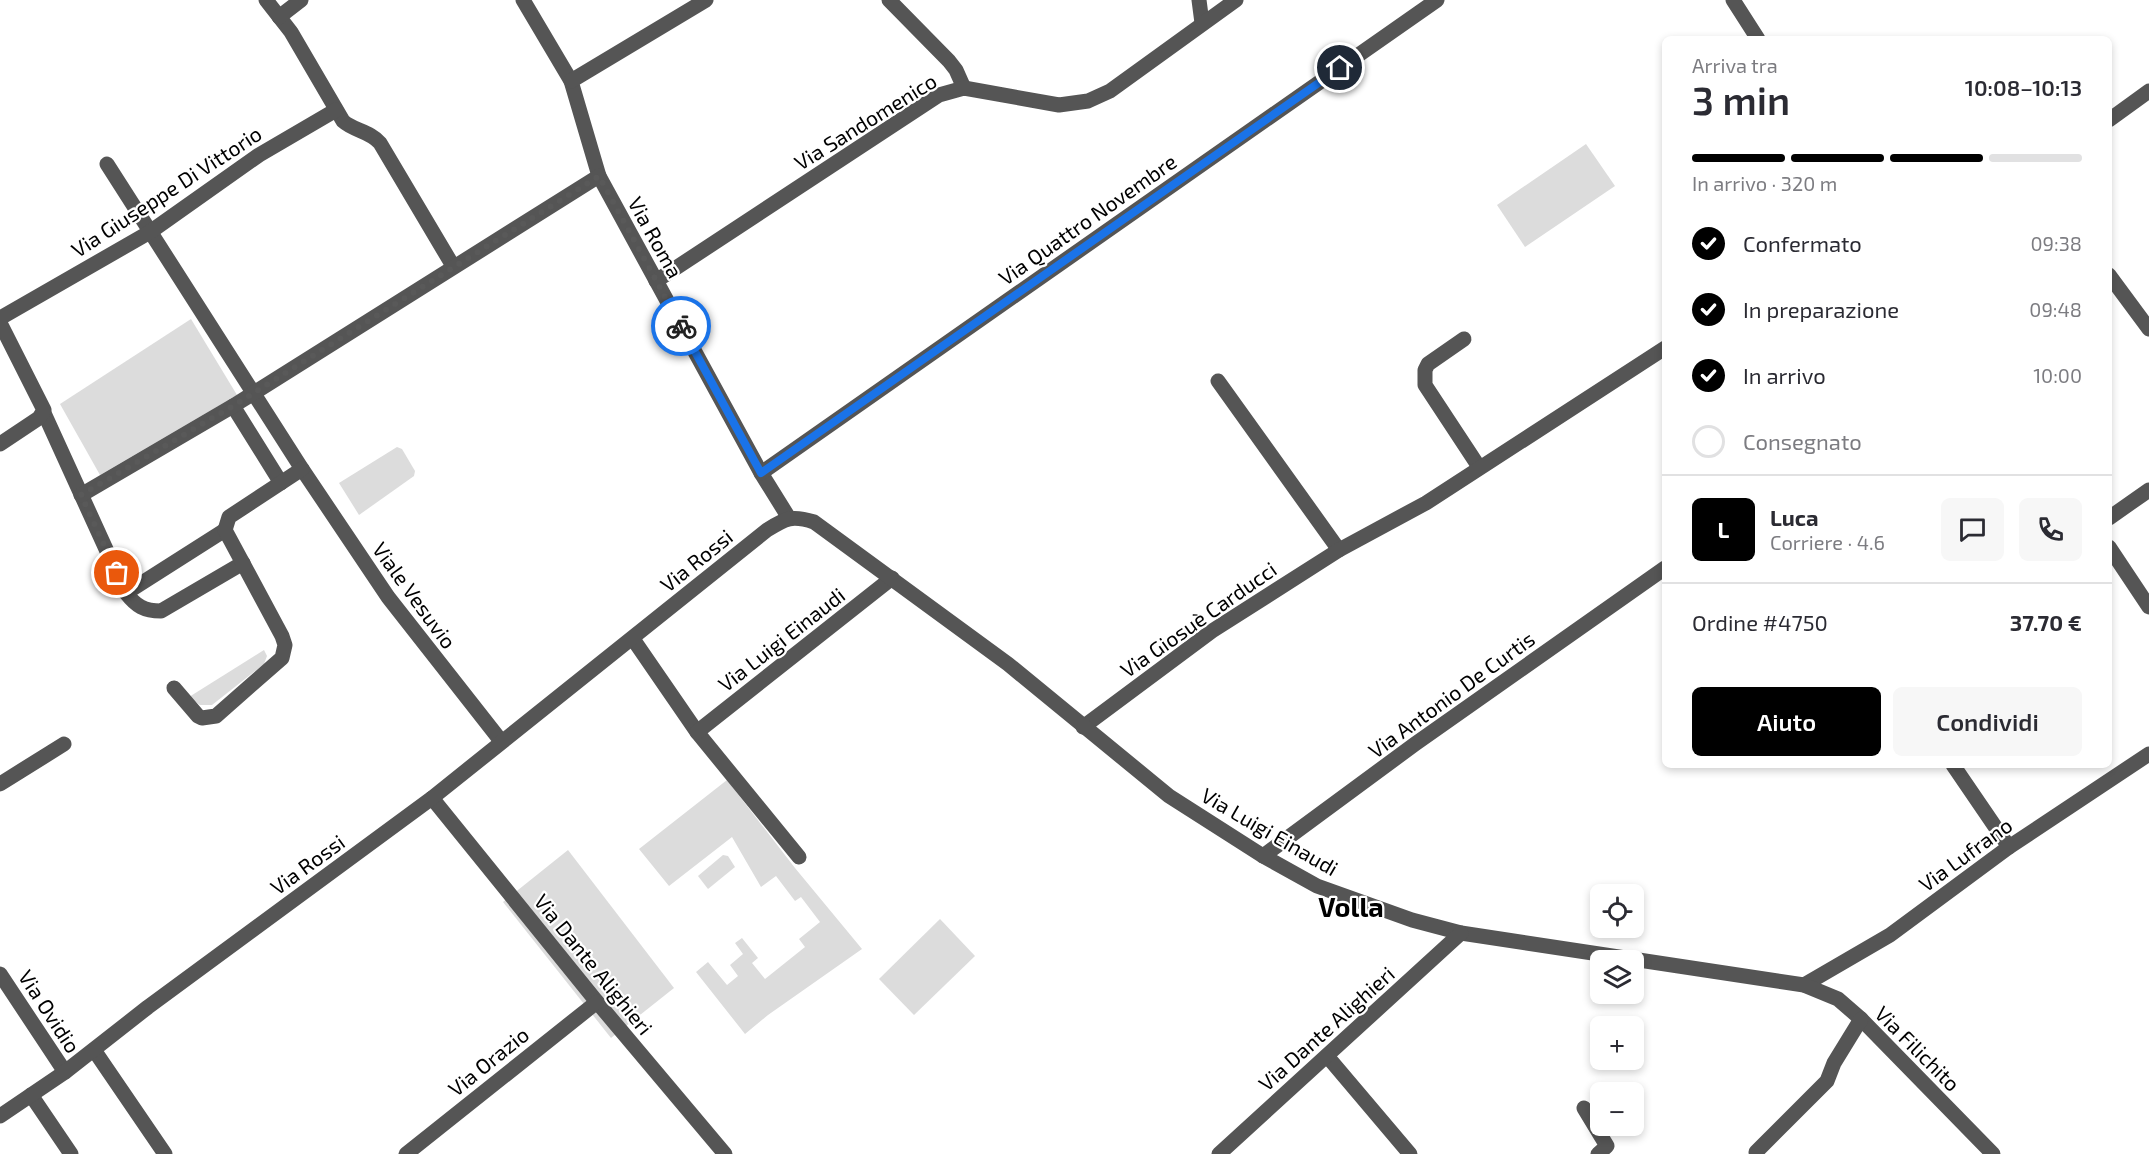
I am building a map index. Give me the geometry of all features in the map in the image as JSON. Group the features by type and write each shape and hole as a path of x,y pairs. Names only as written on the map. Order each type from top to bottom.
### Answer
{"street":[{"path":"266,0 291,32 336,110 347,124 372,136 380,143 453,266"},
{"path":"279,17 301,0"},
{"name":"Via Roma","path":"523,0 571,81 599,176 761,473 789,518"},
{"path":"571,81 706,0"},
{"path":"889,0 949,60 964,88"},
{"path":"1198,0 1202,23"},
{"name":"Via Sandomenico","path":"656,281 939,95 964,88 1059,105 1088,101 1110,91 1236,0"},
{"name":"Via Quattro Novembre","path":"761,473 1437,0"},
{"path":"1733,0 1756,36"},
{"path":"2112,118 2149,91"},
{"name":"Via Giuseppe Di Vittorio","path":"44,413 44,407 0,323 1,320 150,232 259,155 336,110"},
{"name":"Viale Vesuvio","path":"106,164 387,597 501,741"},
{"path":"81,495 233,406 599,176"},
{"path":"2112,279 2149,329"},
{"path":"1464,339 1428,364 1425,370 1425,385 1479,467"},
{"name":"Via Giosuè Carducci","path":"1083,727 1212,631 1339,550 1426,503 1662,350"},
{"path":"1218,381 1339,550"},
{"path":"233,406 281,483"},
{"path":"0,444 44,413 126,593 135,604 142,608 161,611 243,563"},
{"path":"126,593 225,530 229,517 302,469"},
{"path":"2112,516 2149,490"},
{"name":"Via Rossi","path":"0,1116 65,1072 148,1007 432,798 767,530 789,518"},
{"name":"Via Luigi Einaudi","path":"789,518 801,518 814,522 1008,664 1169,796 1263,856 1317,886 1412,920 1461,933 1804,985"},
{"path":"174,688 198,716 202,718 216,716 282,658 285,645 282,636 225,530"},
{"path":"2112,552 2149,607"},
{"name":"Via Antonio De Curtis","path":"1263,856 1452,718 1662,570"},
{"name":"Via Luigi Einaudi","path":"696,732 892,578"},
{"path":"633,639 696,732 799,857"},
{"path":"0,784 64,744"},
{"name":"Via Lufrano","path":"1804,985 1890,935 2009,847 2149,754"},
{"path":"1955,768 2009,847"},
{"name":"Via Dante Alighieri","path":"432,798 720,1152"},
{"name":"Via Dante Alighieri","path":"1219,1154 1461,933"},
{"name":"Via Ovidio","path":"0,974 65,1072"},
{"name":"Via Filichito","path":"1804,985 1838,999 1861,1019 1993,1154"},
{"name":"Via Orazio","path":"406,1154 597,1002"},
{"path":"1756,1152 1827,1081 1834,1063 1861,1019"},
{"path":"94,1050 165,1154"},
{"path":"1327,1056 1410,1154"},
{"path":"31,1095 71,1154"},
{"path":"1584,1108 1607,1146 1598,1154"}],"shaded area":[{"path":"1586,144 1615,186 1525,247 1497,205"},
{"path":"191,319 237,395 100,475 60,404"},
{"path":"397,447 402,449 415,471 414,476 359,515 339,483"},
{"path":"264,650 267,656 264,664 212,705 200,705 189,697"},
{"path":"727,780 862,949 768,1015 745,1034 696,972 708,962 727,985 738,976 730,965 743,954 735,943 742,938 758,958 752,963 765,979 805,947 799,939 820,922 801,897 795,901 776,876 761,887 732,837 669,886 639,849"},
{"path":"568,850 674,988 611,1038 503,902"},
{"path":"723,855 728,856 735,867 708,889 698,876"},
{"path":"940,919 975,956 914,1015 879,979"}],"way so far":[{"path":"117,573 81,495 233,406 599,176 681,326"}],"district":[{"name":"Volla","path":"1351,906"}],"route":[{"path":"681,326 761,473 1340,68"}]}
